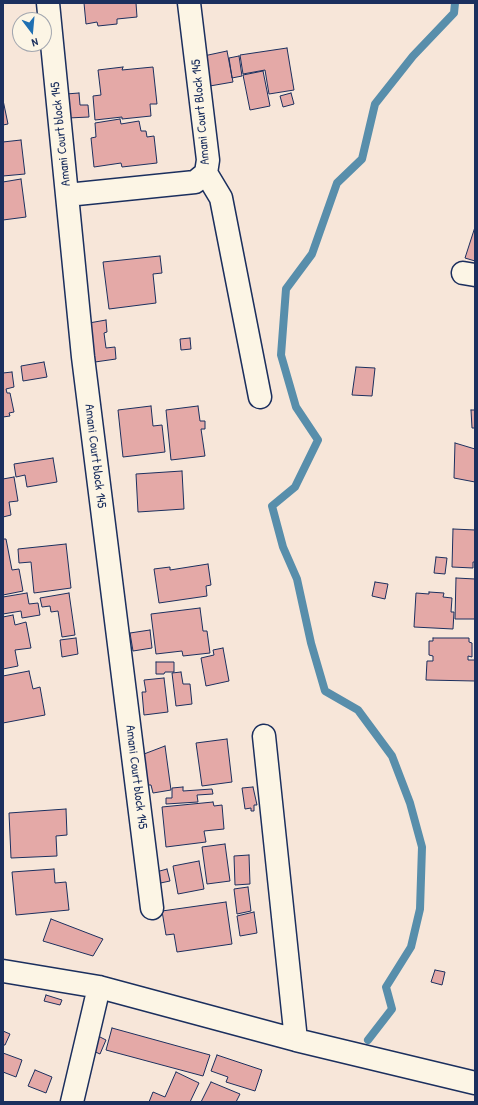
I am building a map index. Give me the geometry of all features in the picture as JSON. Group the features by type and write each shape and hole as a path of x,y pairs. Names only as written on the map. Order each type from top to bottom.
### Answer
{"street":[{"name":"Amani Court block 145","path":"48,3 83,357 152,908"},
{"name":"Amani Court Block 145","path":"66,195 195,182 206,174 208,160 189,3"},
{"path":"206,174 221,198 260,397"},
{"path":"264,736 296,1040"},
{"path":"3,972 99,987 296,1040 475,1083"},
{"path":"72,1102 99,987"}],"building":[{"path":"84,3 136,3 137,17 117,19 117,24 98,26 97,22 86,24"},
{"path":"287,48 294,90 269,94 265,70 243,74 240,55"},
{"path":"227,51 233,82 204,87 199,57"},
{"path":"239,56 242,76 232,78 229,58"},
{"path":"123,67 122,70 153,67 157,104 150,104 151,116 95,120 93,96 101,95 98,70"},
{"path":"263,71 270,106 250,110 243,75"},
{"path":"79,93 80,105 88,105 89,117 68,118 66,94"},
{"path":"291,93 294,104 283,107 280,96"},
{"path":"3,100 8,124 3,125"},
{"path":"120,119 121,124 139,121 141,131 146,131 147,137 154,136 157,163 122,167 121,163 94,167 91,138 96,137 95,123"},
{"path":"21,140 25,174 3,176 3,142"},
{"path":"21,179 26,217 3,220 3,182"},
{"path":"475,227 475,261 465,258"},
{"path":"160,256 162,273 153,274 156,303 109,309 103,262"},
{"path":"106,320 107,332 104,333 106,348 115,347 116,359 95,362 89,323"},
{"path":"190,338 191,349 181,350 180,339"},
{"path":"44,362 47,377 23,381 21,366"},
{"path":"356,367 375,368 372,396 352,395"},
{"path":"12,372 14,387 6,389 7,393 10,393 14,412 9,413 10,416 3,417 3,373"},
{"path":"151,406 153,426 162,425 165,452 123,457 118,410"},
{"path":"198,406 200,421 205,421 205,429 201,429 205,456 171,460 166,410"},
{"path":"471,410 475,410 475,428 472,428"},
{"path":"455,443 475,449 475,482 454,478"},
{"path":"53,458 57,482 27,487 25,475 16,477 14,464"},
{"path":"182,471 184,509 138,512 136,474"},
{"path":"14,477 18,501 9,502 11,515 3,517 3,479"},
{"path":"453,529 475,530 475,562 473,562 473,568 452,567"},
{"path":"3,539 6,539 12,570 19,569 23,591 3,595"},
{"path":"66,544 71,588 34,593 31,562 19,563 18,549"},
{"path":"436,557 447,558 445,574 434,573"},
{"path":"208,564 211,585 206,586 207,596 159,603 154,569 170,567 170,570"},
{"path":"456,578 475,579 475,619 455,619"},
{"path":"375,582 388,584 385,599 372,596"},
{"path":"429,592 444,593 443,597 452,598 451,612 454,612 453,629 414,627 416,593 429,594"},
{"path":"27,593 29,604 38,603 40,615 22,618 21,611 3,614 3,597"},
{"path":"69,593 75,635 62,637 58,611 51,612 50,606 42,607 40,598"},
{"path":"200,608 203,631 207,631 210,653 183,656 182,651 156,654 151,614"},
{"path":"13,615 15,625 26,622 31,648 15,650 18,666 3,669 3,617"},
{"path":"150,630 152,648 133,651 130,633"},
{"path":"76,638 78,654 62,657 60,640"},
{"path":"433,638 469,638 469,642 472,643 472,657 468,656 468,660 475,660 475,681 426,680 427,661 433,661 433,656 429,655 429,641 433,641"},
{"path":"223,648 229,681 206,686 201,658 214,655 213,650"},
{"path":"156,662 174,662 174,672 156,674"},
{"path":"29,671 33,689 40,687 45,715 3,723 3,676"},
{"path":"181,672 183,684 190,684 192,704 176,706 172,673"},
{"path":"164,678 168,712 144,715 142,692 146,692 144,680"},
{"path":"227,739 232,782 202,786 196,743"},
{"path":"165,746 171,790 153,793 151,785 147,785 144,754"},
{"path":"183,787 183,791 212,789 213,794 197,795 198,802 166,804 166,798 172,798 172,788"},
{"path":"253,787 257,805 254,805 254,811 251,811 251,808 245,809 242,788"},
{"path":"213,802 214,806 222,805 224,829 204,831 206,842 166,847 162,807"},
{"path":"66,809 67,835 56,836 57,856 11,858 9,813"},
{"path":"225,844 230,881 207,884 202,847"},
{"path":"249,855 250,884 235,885 234,856"},
{"path":"199,861 204,889 178,894 173,866"},
{"path":"54,869 55,883 66,882 69,910 16,915 12,872"},
{"path":"167,869 170,881 151,885 149,874"},
{"path":"248,887 251,911 237,914 234,889"},
{"path":"226,902 232,944 177,952 174,934 166,935 162,911"},
{"path":"254,912 257,933 240,936 237,916"},
{"path":"51,919 103,939 93,956 43,941"},
{"path":"435,970 445,972 442,985 431,982"},
{"path":"46,995 62,1000 60,1005 44,1001"},
{"path":"112,1028 210,1055 203,1076 106,1050"},
{"path":"3,1031 10,1034 5,1045 3,1045"},
{"path":"98,1036 106,1040 100,1054 91,1050"},
{"path":"3,1053 22,1060 16,1077 3,1072"},
{"path":"217,1055 262,1070 255,1091 226,1082 228,1077 211,1071"},
{"path":"35,1070 52,1077 46,1093 28,1086"},
{"path":"176,1072 199,1083 190,1102 149,1102 153,1092 165,1097"},
{"path":"211,1082 240,1094 236,1102 201,1102"}],"waterway":[{"path":"368,1040 392,1009 386,987 411,947 420,909 422,847 410,803 392,756 358,710 325,691 311,643 297,579 283,547 272,506 295,487 318,440 296,407 281,355 286,289 312,254 337,183 362,159 375,104 413,56 454,13 455,3"}]}
